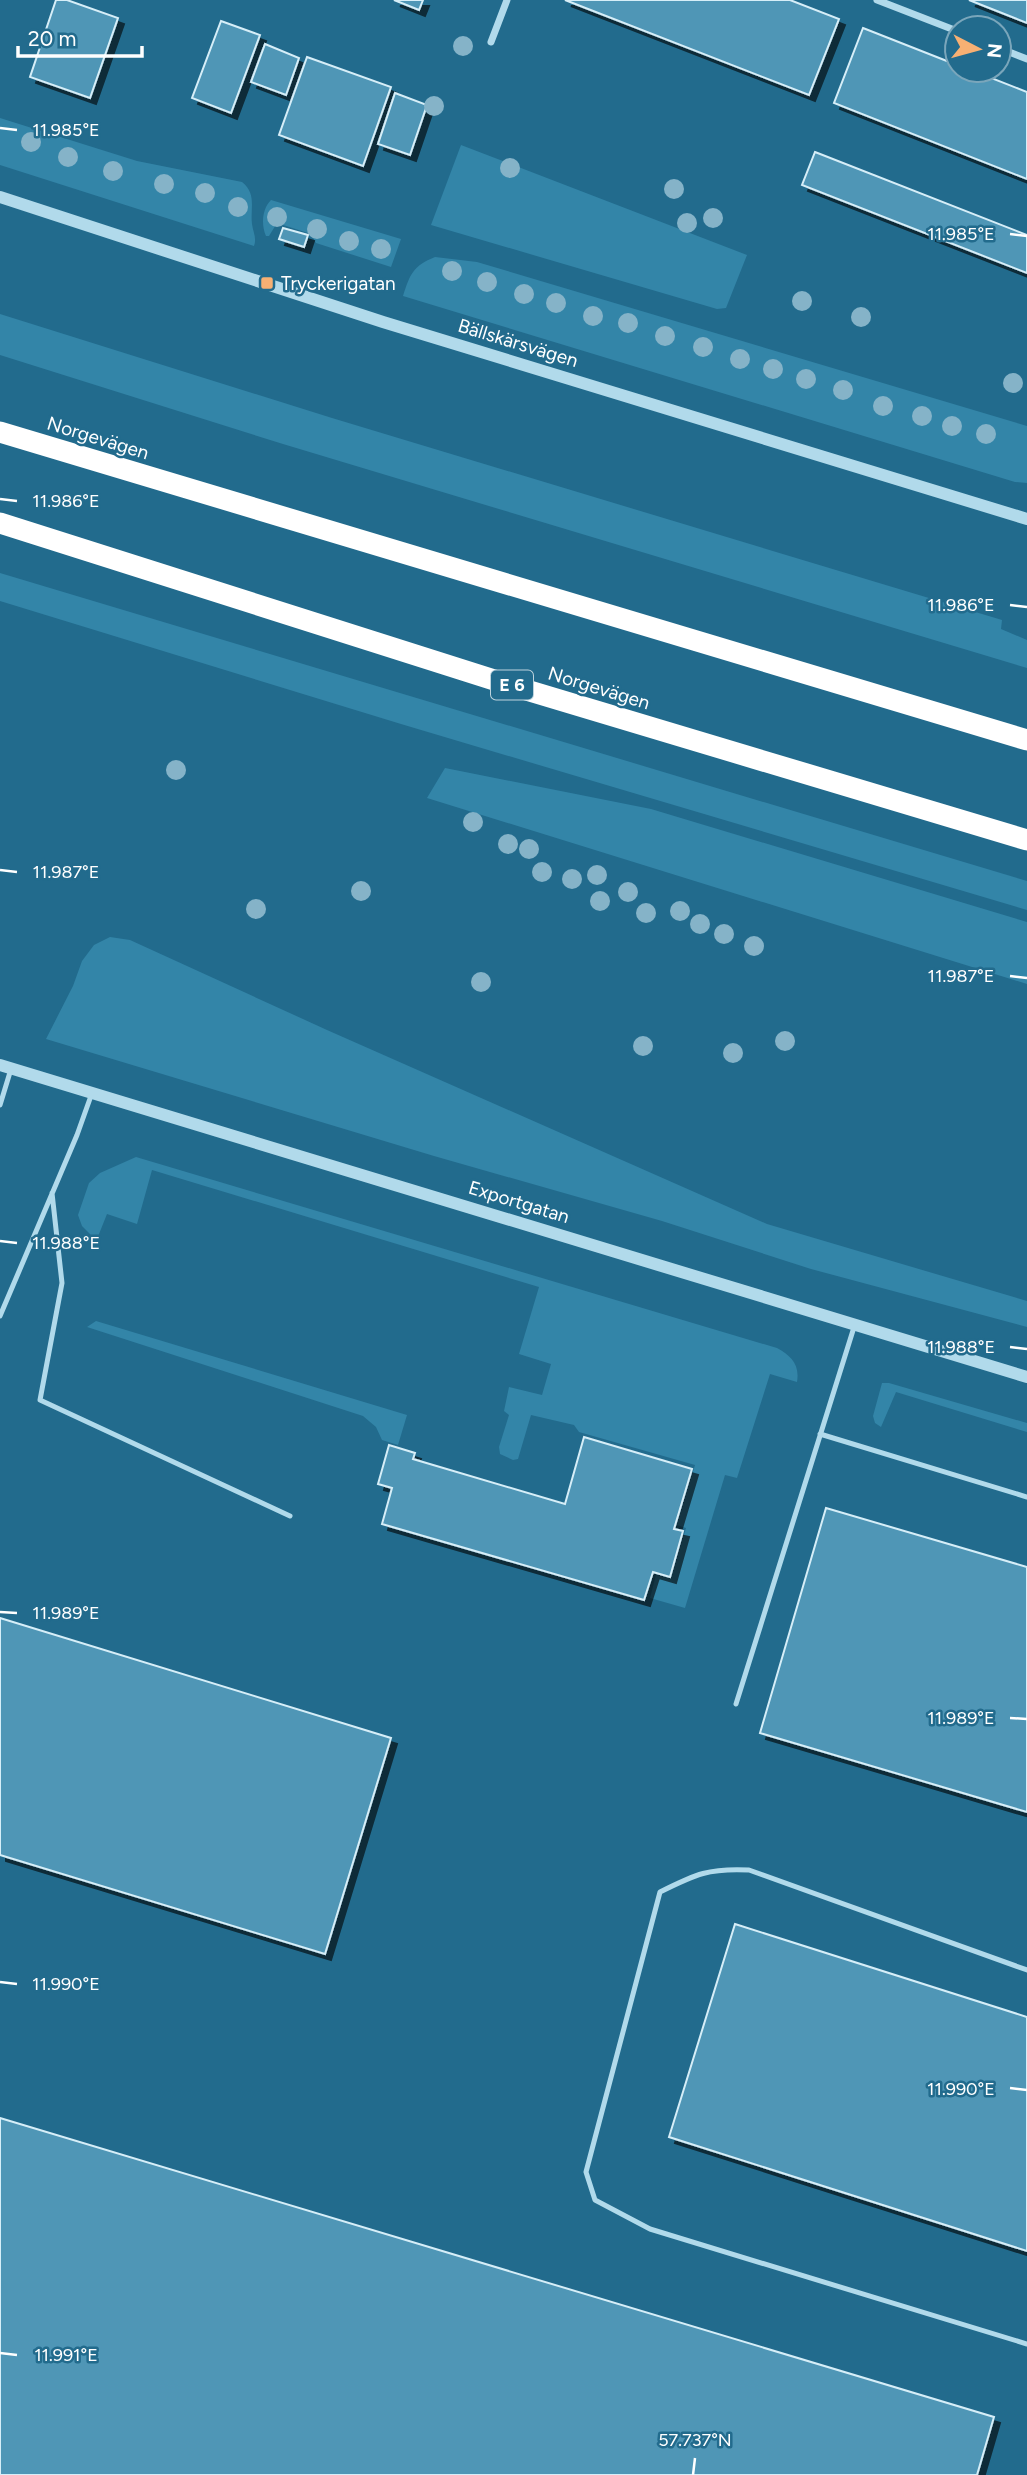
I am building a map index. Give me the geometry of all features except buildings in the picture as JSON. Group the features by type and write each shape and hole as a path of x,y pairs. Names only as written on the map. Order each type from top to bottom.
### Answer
{"highway":[{"name":"Norgevägen","path":"0,432 1027,740"},
{"name":"Norgevägen","path":"0,523 513,686 1027,840"}],"street":[{"path":"491,42 507,0"},
{"path":"877,0 943,26"},
{"name":"Bällskärsvägen","path":"0,197 383,322 1027,519"},
{"name":"Exportgatan","path":"5,1067 1027,1377"}],"lane":[{"path":"0,1105 5,1067"},
{"path":"0,1317 92,1093"},
{"path":"52,1193 59,1233 62,1283 40,1400 290,1516"},
{"path":"736,1704 855,1324"},
{"path":"820,1434 1027,1497"},
{"path":"1027,1970 749,1870 708,1871 685,1880 660,1892 586,2172 595,2200 650,2229 1027,2344"}],"shaded area":[{"path":"0,118 137,161 242,182 251,196 254,246 0,165"},
{"path":"461,145 747,255 726,308 717,309 431,225"},
{"path":"271,200 401,239 391,267 316,243 311,234 277,223 269,236 266,236 263,217"},
{"path":"435,257 477,262 1027,426 1027,483 1015,482 403,296 413,272"},
{"path":"0,314 332,418 1002,620 1001,629 1027,640 1027,668 283,444 0,355"},
{"path":"0,573 1027,881 1027,910 401,724 0,601"},
{"path":"445,768 651,809 1027,922 1027,984 427,798"},
{"path":"110,937 130,940 767,1224 1027,1301 1027,1327 811,1269 662,1221 434,1156 46,1039 73,986 82,961 94,945"},
{"path":"136,1157 777,1348 786,1354 796,1365 797,1382 770,1374 737,1478 725,1475 685,1608 650,1598 656,1575 671,1579 686,1528 677,1525 695,1465 579,1432 574,1425 531,1415 518,1459 513,1460 500,1454 499,1447 509,1415 504,1411 509,1387 542,1395 551,1364 519,1354 539,1287 152,1170 137,1224 107,1214 95,1239 82,1226 78,1215 89,1183 100,1173"},
{"path":"96,1321 407,1415 398,1445 382,1440 376,1427 363,1416 87,1327"},
{"path":"882,1383 1027,1423 1027,1432 896,1392 881,1427 875,1423 873,1416"}],"place":[{"name":"Tryckerigatan","path":"267,283"}]}
